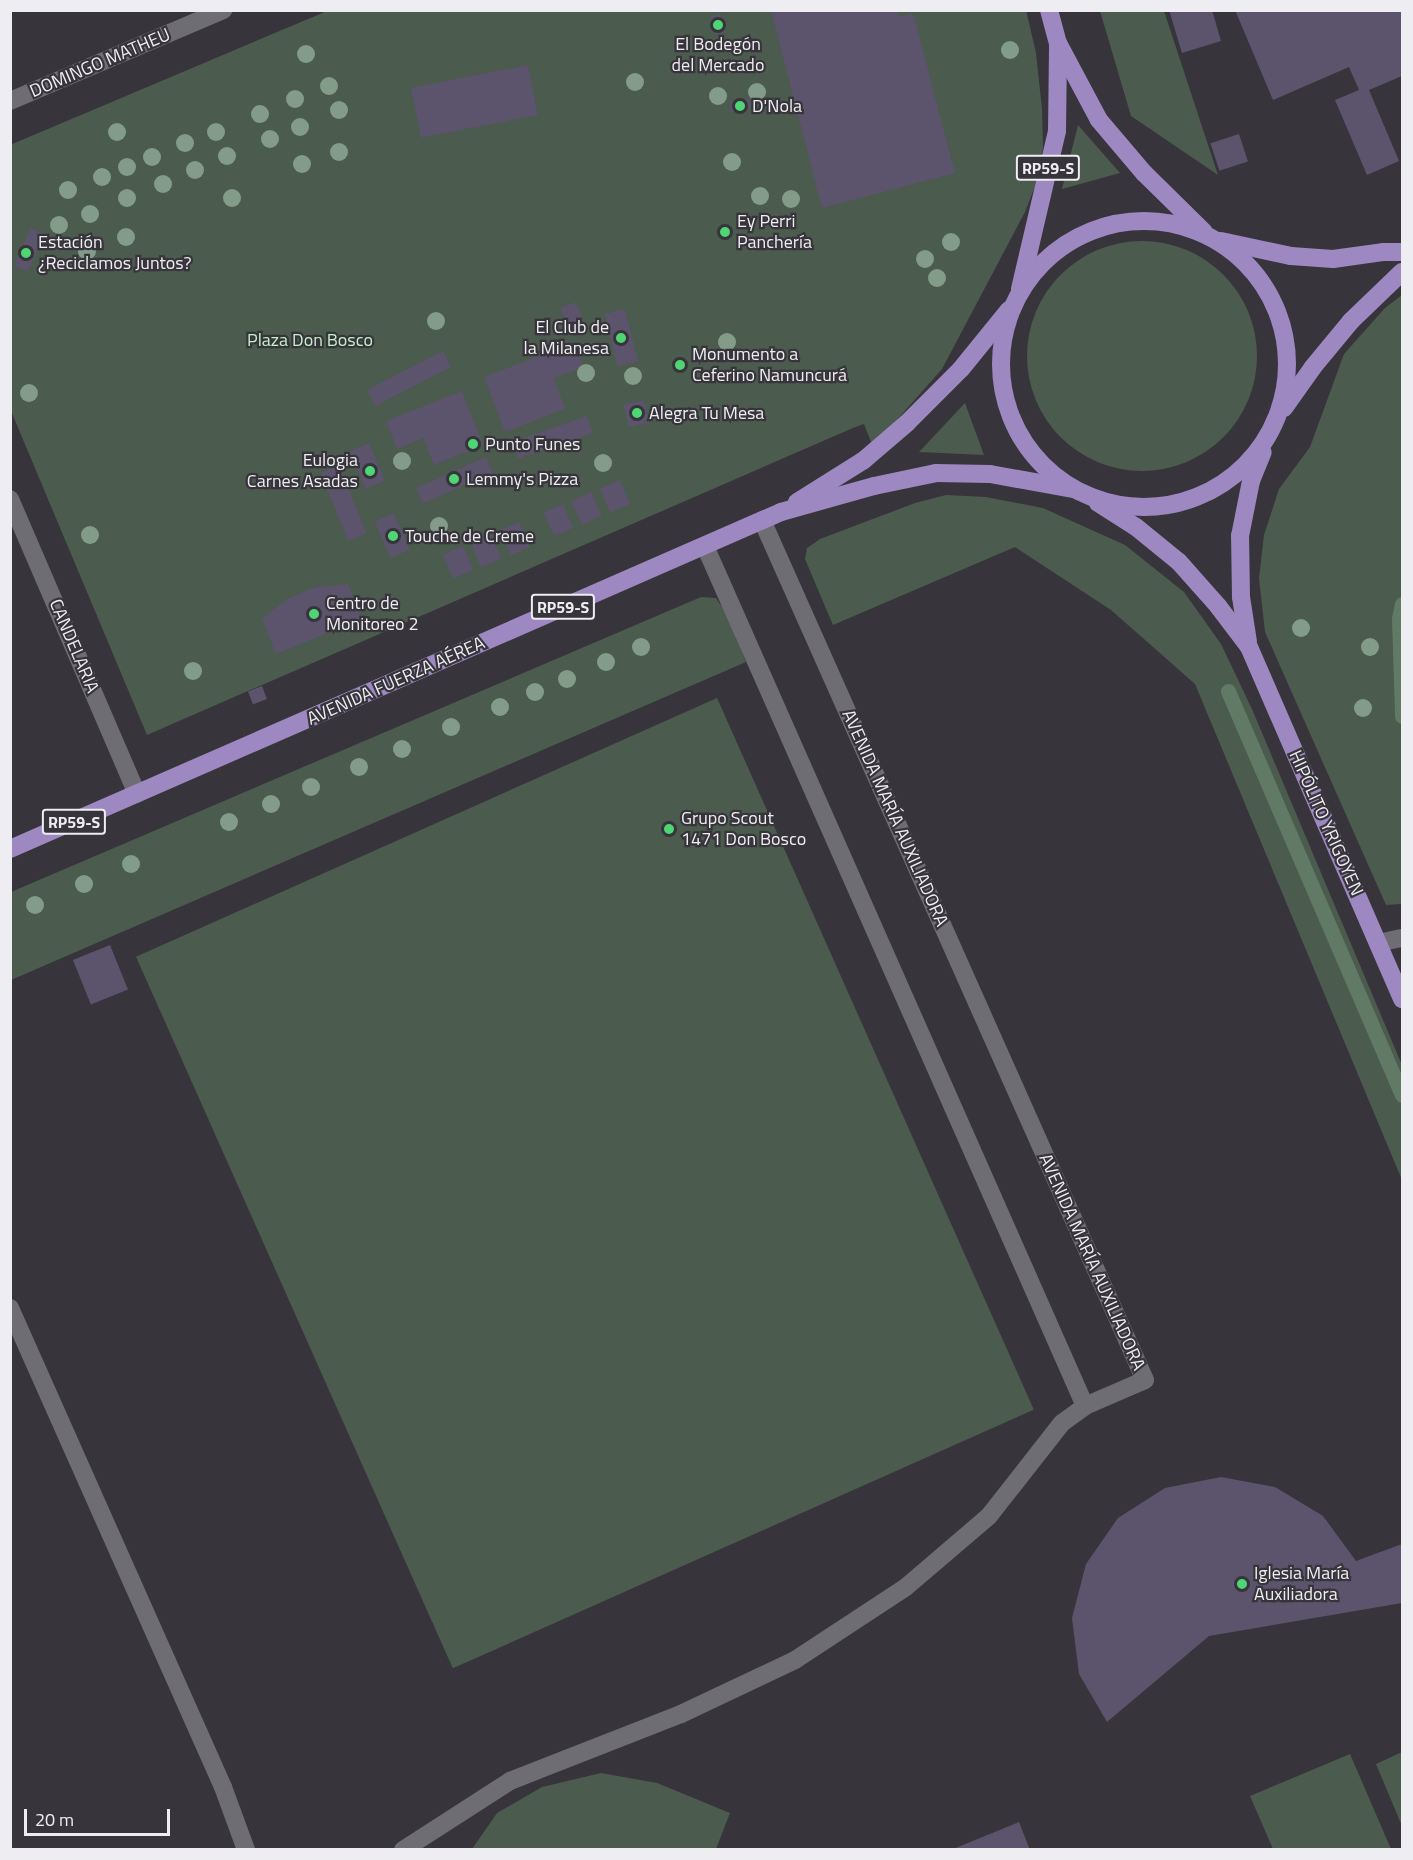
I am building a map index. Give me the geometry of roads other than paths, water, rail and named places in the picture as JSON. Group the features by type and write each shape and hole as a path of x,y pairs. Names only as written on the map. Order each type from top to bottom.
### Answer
{"main road":[{"name":"RP59-S","path":"1049,10 1058,43 1099,120 1144,173 1212,237 1257,274 1281,317 1288,366 1276,422 1240,471 1194,498 1142,508 1081,493"},
{"name":"RP59-S","path":"1010,309 1020,291 1057,131 1058,43"},
{"path":"1020,291 1054,251 1101,226 1154,220 1291,256 1333,259 1383,252 1402,252"},
{"path":"1276,422 1313,367 1351,321 1402,272"},
{"name":"HIPÓLITO YRIGOYEN","path":"1010,309 1000,360 1008,411 1033,457 1081,493 1136,527 1179,562 1218,606 1249,647 1402,999"},
{"name":"AVENIDA FUERZA AÉREA","path":"781,512 864,459 907,423 961,369 1010,309"},
{"name":"HIPÓLITO YRIGOYEN","path":"1249,647 1241,597 1240,536 1251,481 1276,422"},
{"name":"AVENIDA FUERZA AÉREA","path":"10,849 781,512 874,486 936,473 990,474 1081,493"}],"street":[{"name":"DOMINGO MATHEU","path":"10,102 223,10"},
{"name":"CANDELARIA","path":"10,499 137,794"},
{"name":"AVENIDA MARÍA AUXILIADORA","path":"762,520 1145,1380 1085,1406"},
{"path":"403,1850 510,1781 681,1714 804,1654 906,1587 989,1516 1047,1441 1062,1424 1085,1406 705,546"},
{"path":"1378,943 1402,938"},
{"path":"10,1308 223,1787 246,1850"}],"waterway":[{"path":"1402,604 1399,618 1402,716"},
{"path":"1228,691 1402,1095"}],"place":[{"name":"El Bodegón del Mercado","path":"718,25"},
{"name":"D'Nola","path":"740,106"},
{"name":"Ey Perri Panchería","path":"725,232"},
{"name":"Estación ¿Reciclamos Juntos?","path":"26,253"},
{"name":"El Club de la Milanesa","path":"621,338"},
{"name":"Monumento a Ceferino Namuncurá","path":"680,365"},
{"name":"Alegra Tu Mesa","path":"637,413"},
{"name":"Punto Funes","path":"473,444"},
{"name":"Eulogia Carnes Asadas","path":"370,471"},
{"name":"Lemmy's Pizza","path":"454,479"},
{"name":"Touche de Creme","path":"393,536"},
{"name":"Centro de Monitoreo 2","path":"314,614"},
{"name":"Grupo Scout 1471 Don Bosco","path":"669,829"},
{"name":"Iglesia María Auxiliadora","path":"1242,1584"}],"park label":[{"name":"Plaza Don Bosco","path":"310,340"}]}
